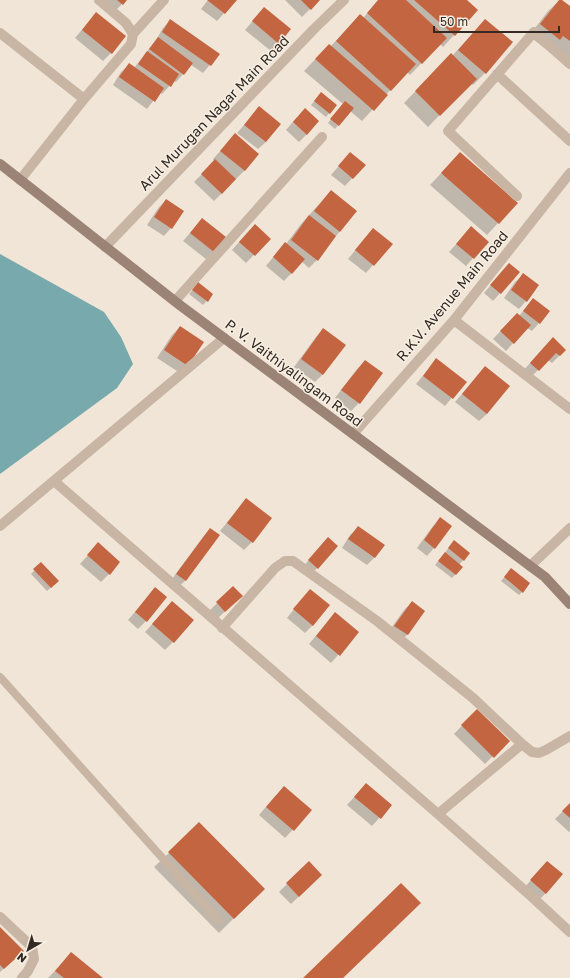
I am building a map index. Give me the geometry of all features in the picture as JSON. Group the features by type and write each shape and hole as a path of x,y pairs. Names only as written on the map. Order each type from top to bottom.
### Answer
{"street":[{"path":"99,0 126,23 133,34"},
{"path":"20,180 84,99 131,44 133,34 164,0"},
{"name":"Arul Murugan Nagar Main Road","path":"105,247 314,29 344,0"},
{"path":"517,196 448,131 534,32 570,64"},
{"path":"0,33 84,99"},
{"path":"497,74 570,141"},
{"path":"175,301 322,137"},
{"name":"P. V. Vaithiyalingam Road","path":"0,164 175,301 545,577 570,604"},
{"name":"R.K.V. Avenue Main Road","path":"353,434 454,320 570,173"},
{"path":"454,320 570,409"},
{"path":"0,526 224,338"},
{"path":"54,481 532,896 570,932"},
{"path":"530,566 570,528"},
{"path":"222,628 275,568 285,561 293,560 377,621 473,698 532,752 539,753 568,741"},
{"path":"162,589 169,581"},
{"path":"438,814 522,744"},
{"path":"0,917 32,947 34,959 28,972 22,978"}],"lane":[{"path":"0,677 218,920"}],"water":[{"path":"0,254 104,312 121,337 133,364 117,388 0,474"}],"building":[{"path":"117,0 127,0 123,5"},
{"path":"207,0 237,0 225,14"},
{"path":"301,0 320,0 311,10"},
{"path":"378,0 406,0 447,38 422,64 367,13"},
{"path":"414,0 467,0 478,10 455,36"},
{"path":"559,0 562,0 570,6 570,41 563,36 560,40 540,24"},
{"path":"264,7 291,29 279,44 252,21"},
{"path":"96,12 126,36 112,54 82,30"},
{"path":"360,14 416,64 391,91 336,41"},
{"path":"170,19 220,54 211,66 162,32"},
{"path":"485,19 513,42 486,74 458,50"},
{"path":"158,37 193,63 184,75 149,49"},
{"path":"329,44 388,95 374,111 315,59"},
{"path":"147,51 179,74 171,87 138,64"},
{"path":"451,53 477,79 440,116 415,91"},
{"path":"129,63 164,88 155,102 119,77"},
{"path":"321,92 337,105 330,114 314,101"},
{"path":"345,101 354,108 339,126 330,119"},
{"path":"259,106 281,124 266,142 244,125"},
{"path":"305,108 319,121 307,135 293,122"},
{"path":"235,133 259,154 245,171 220,151"},
{"path":"350,152 366,165 353,179 338,166"},
{"path":"460,152 518,203 499,224 441,173"},
{"path":"215,159 236,179 222,194 201,174"},
{"path":"331,190 357,211 340,232 314,211"},
{"path":"166,199 184,211 172,229 154,217"},
{"path":"309,215 336,236 318,261 291,240"},
{"path":"202,218 226,237 214,252 190,233"},
{"path":"255,224 271,239 255,256 239,242"},
{"path":"471,226 489,242 474,259 456,244"},
{"path":"373,228 393,244 374,266 355,250"},
{"path":"285,242 305,259 292,274 273,257"},
{"path":"509,263 520,272 501,294 490,285"},
{"path":"523,273 539,285 527,302 511,290"},
{"path":"198,282 213,294 208,302 192,290"},
{"path":"533,298 550,311 540,324 523,311"},
{"path":"517,313 531,325 514,344 500,331"},
{"path":"180,326 204,342 188,366 164,350"},
{"path":"323,328 346,345 323,375 301,359"},
{"path":"553,337 566,350 560,356 556,353 539,371 530,363"},
{"path":"436,358 467,382 453,399 423,376"},
{"path":"365,360 383,373 360,404 341,390"},
{"path":"485,366 510,386 487,414 462,394"},
{"path":"246,498 272,518 253,543 227,523"},
{"path":"440,517 452,526 435,549 424,540"},
{"path":"358,526 385,545 375,558 348,539"},
{"path":"210,528 220,535 186,581 176,574"},
{"path":"328,537 338,546 318,569 308,560"},
{"path":"454,540 470,553 464,561 448,548"},
{"path":"98,542 120,562 110,575 87,555"},
{"path":"445,552 463,567 456,575 438,561"},
{"path":"41,562 59,581 51,588 33,569"},
{"path":"511,568 530,583 523,593 504,577"},
{"path":"233,586 243,596 225,612 216,602"},
{"path":"155,587 167,597 147,622 135,612"},
{"path":"310,589 330,605 313,626 293,609"},
{"path":"172,601 194,620 174,643 152,624"},
{"path":"412,601 425,611 408,635 394,626"},
{"path":"335,612 359,632 340,656 316,636"},
{"path":"477,709 510,741 494,758 461,725"},
{"path":"366,783 392,805 381,819 354,797"},
{"path":"284,786 312,810 294,831 266,807"},
{"path":"570,803 570,818 562,811"},
{"path":"199,822 265,889 234,919 168,852"},
{"path":"309,861 322,875 299,897 286,883"},
{"path":"547,861 563,874 546,894 530,880"},
{"path":"401,883 421,903 343,978 303,978"},
{"path":"0,927 24,951 4,969 0,965"},
{"path":"71,952 103,978 64,978 55,971"}]}
